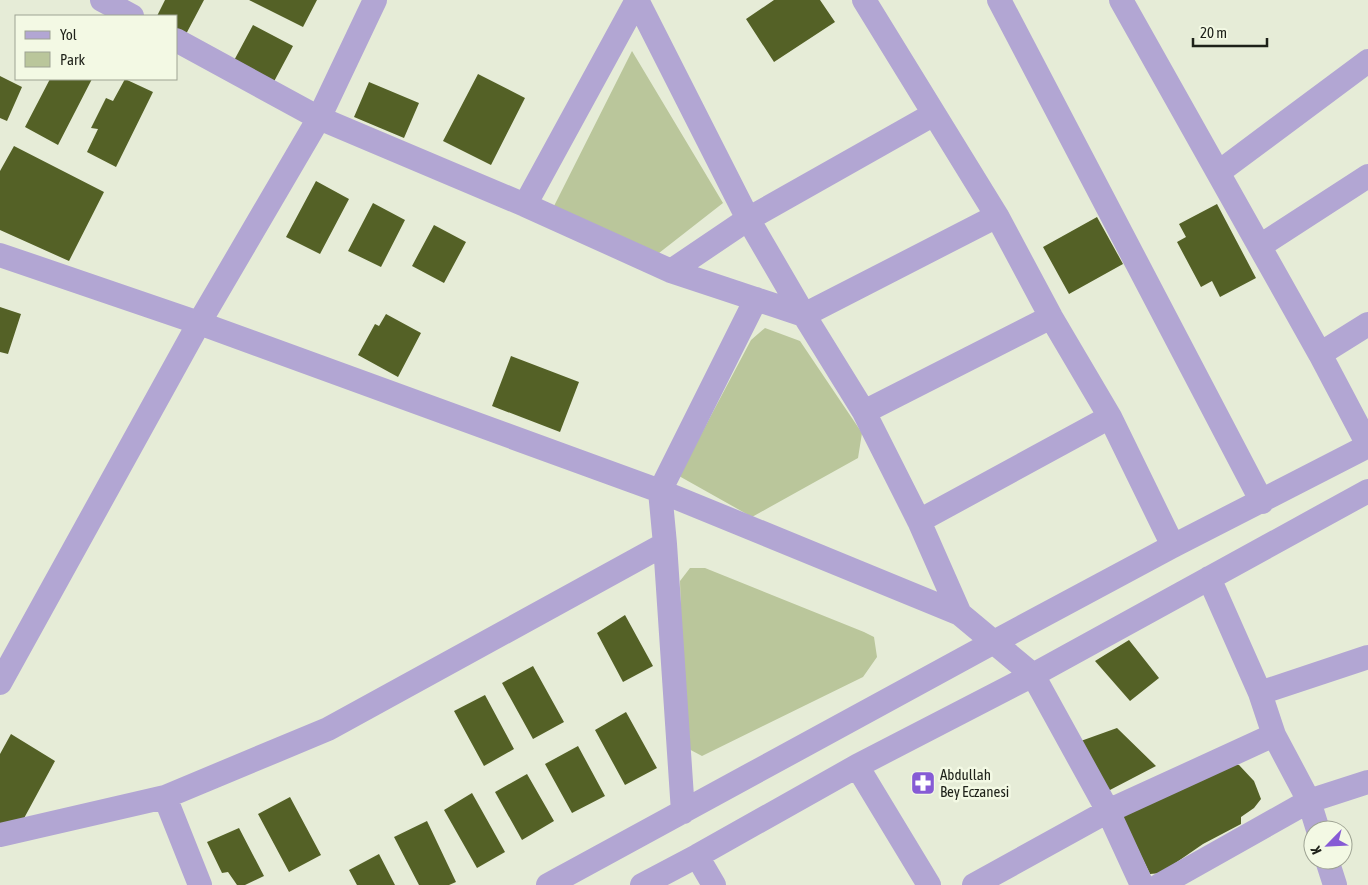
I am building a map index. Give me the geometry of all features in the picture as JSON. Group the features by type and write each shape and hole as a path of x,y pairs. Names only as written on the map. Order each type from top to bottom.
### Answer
{"street":[{"path":"102,0 130,15"},
{"path":"0,683 199,324 319,118 375,0"},
{"path":"526,205 637,0 748,220 864,412 919,521 960,614"},
{"path":"864,0 997,216 1051,317 1110,417 1173,546"},
{"path":"999,0 1262,502"},
{"path":"548,885 1173,546 1368,446 1320,354 1219,172 1128,2"},
{"path":"178,41 319,118 526,205 671,271 804,315 997,216"},
{"path":"1219,172 1368,61"},
{"path":"671,271 748,220 934,114"},
{"path":"1260,246 1368,176"},
{"path":"0,255 199,324 660,491 960,614 1033,675 1108,811 1142,885"},
{"path":"683,812 660,491 756,299"},
{"path":"864,412 1051,317"},
{"path":"1320,354 1368,324"},
{"path":"919,521 1110,417"},
{"path":"642,885 857,766 1033,675 1368,492"},
{"path":"0,835 166,797 328,729 665,544"},
{"path":"1209,578 1260,693 1274,735 1309,801 1315,820"},
{"path":"1260,693 1368,657"},
{"path":"974,885 1108,811 1274,735"},
{"path":"857,766 929,885"},
{"path":"1160,885 1309,801 1368,782"},
{"path":"166,797 200,885"},
{"path":"697,856 714,885"},
{"path":"1330,870 1335,885"}],"green space":[{"path":"632,51 723,203 659,253 552,210"},
{"path":"765,328 800,341 862,433 858,458 752,517 679,476 751,340"},
{"path":"690,568 705,568 864,632 874,637 877,657 863,677 702,756 685,747 680,581"}],"building":[{"path":"165,0 204,0 185,36 178,33 178,15 158,15"},
{"path":"249,0 317,0 303,27"},
{"path":"774,0 820,0 835,22 774,62 746,19"},
{"path":"253,25 293,46 270,89 230,68"},
{"path":"478,74 525,98 491,165 443,141"},
{"path":"0,76 22,87 7,121 0,118"},
{"path":"49,80 91,80 58,145 25,127"},
{"path":"124,80 153,92 116,167 87,152 98,129 91,128 106,98 113,101"},
{"path":"369,82 419,103 404,138 354,117"},
{"path":"14,146 104,192 69,261 0,230 0,171"},
{"path":"316,181 349,199 320,254 286,237"},
{"path":"373,203 405,220 381,267 348,251"},
{"path":"1217,204 1256,278 1220,297 1212,281 1201,287 1177,242 1186,237 1179,224"},
{"path":"1097,217 1123,264 1069,294 1043,247"},
{"path":"434,225 466,242 444,283 412,266"},
{"path":"0,307 21,314 8,354 0,352"},
{"path":"386,314 421,333 398,377 358,355 375,324 379,326"},
{"path":"511,356 579,382 560,432 492,406"},
{"path":"625,615 653,666 623,682 597,633"},
{"path":"1129,640 1159,678 1130,701 1095,661"},
{"path":"533,666 564,722 533,739 502,683"},
{"path":"485,695 514,749 484,766 454,711"},
{"path":"626,712 657,768 625,785 595,730"},
{"path":"1117,728 1156,766 1108,791 1078,742"},
{"path":"11,734 55,761 22,822 0,825 0,754"},
{"path":"578,746 605,796 572,813 545,764"},
{"path":"1228,764 1239,765 1254,781 1261,799 1254,808 1241,817 1241,824 1203,844 1161,873 1150,874 1122,816"},
{"path":"527,774 554,821 522,840 495,792"},
{"path":"472,793 505,852 477,868 444,810"},
{"path":"290,797 321,855 289,872 258,814"},
{"path":"427,821 456,882 449,885 419,885 394,837"},
{"path":"239,828 264,876 245,885 237,885 228,872 222,873 207,842"},
{"path":"379,854 395,885 357,885 349,870"}],"place":[{"name":"Abdullah Bey Eczanesi","path":"923,783"}]}
